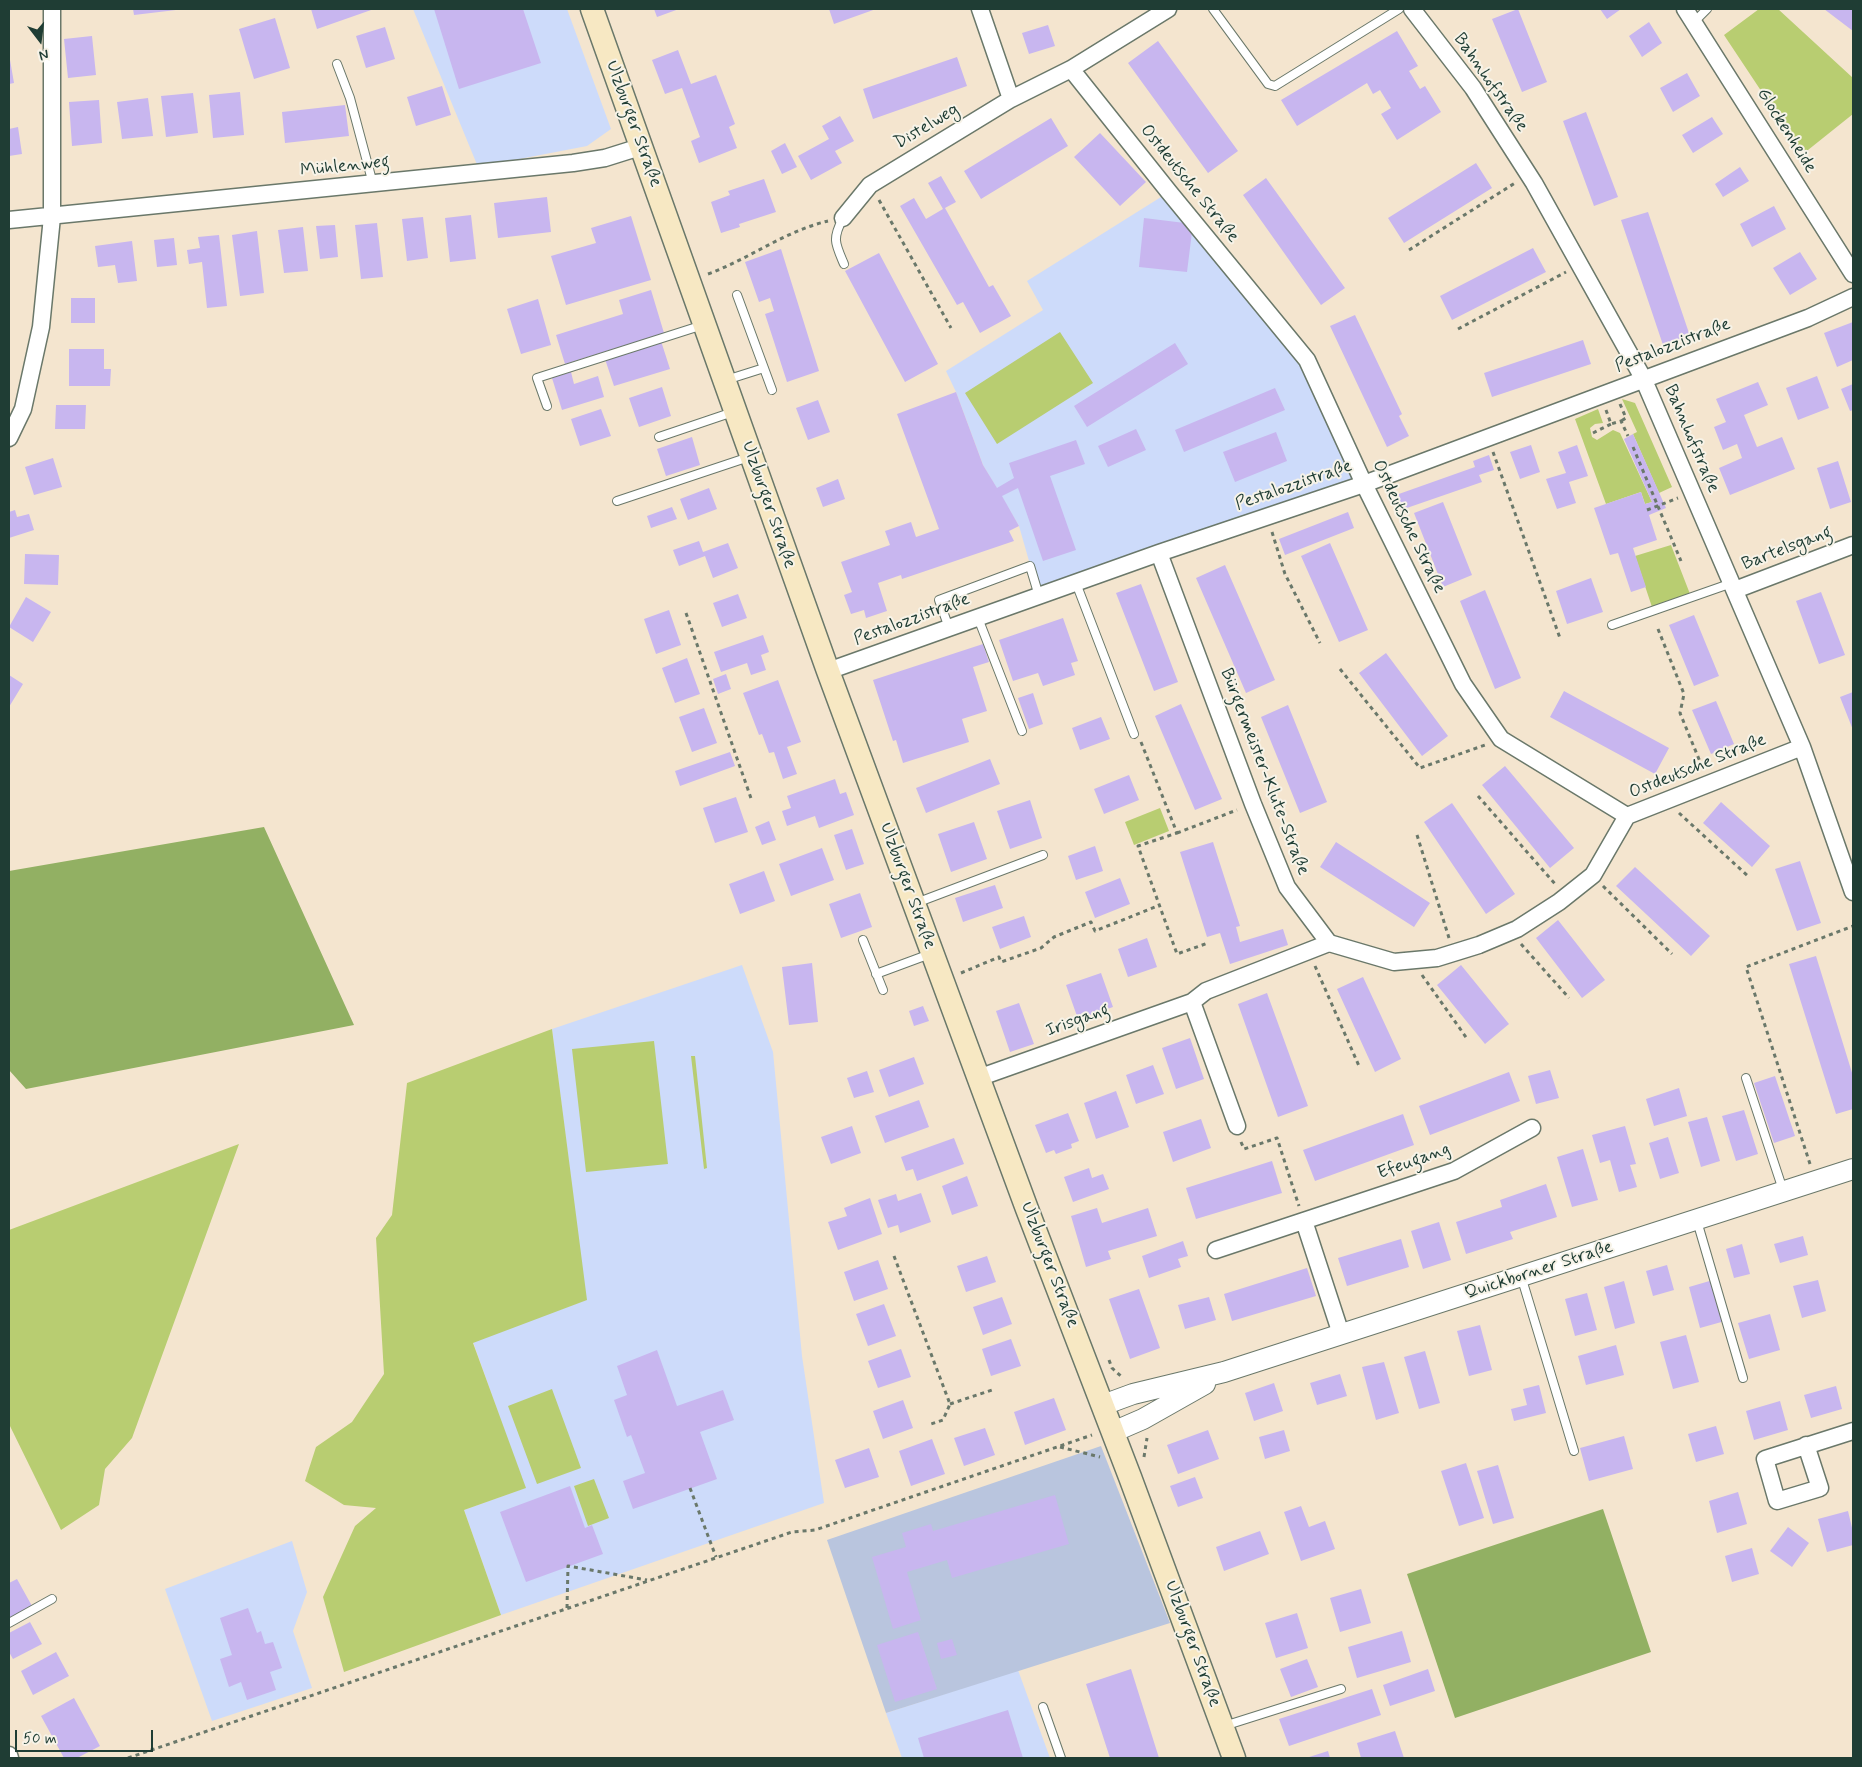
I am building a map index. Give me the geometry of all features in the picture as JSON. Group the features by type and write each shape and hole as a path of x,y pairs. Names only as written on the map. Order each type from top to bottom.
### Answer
{"main road":[{"name":"Ulzburger Straße","path":"592,9 828,671 978,1078 1103,1405 1102,1433 1234,1758"}],"street":[{"path":"9,438 23,410 41,327 52,217 52,9"},
{"path":"980,9 1010,100"},
{"name":"Distelweg","path":"843,218 870,185 1010,100 1071,69 1168,9"},
{"name":"Bahnhofstraße","path":"1412,9 1473,88 1528,175 1644,378 1802,747 1853,892"},
{"name":"Glockenheide","path":"1689,16 1853,274"},
{"name":"Ostdeutsche Straße","path":"1071,69 1307,360 1364,484 1463,684 1501,739 1627,816 1802,747"},
{"name":"Mühlenweg","path":"9,220 573,163 605,158 640,147"},
{"name":"Pestalozzistraße","path":"828,671 1159,553 1364,484 1808,318 1853,297"},
{"name":"Bartelsgang","path":"1733,587 1853,545"},
{"name":"Bürgermeister-Klute-Straße","path":"1159,553 1252,804 1287,887 1329,943"},
{"path":"1329,943 1394,962 1437,958 1510,932 1566,897 1592,875 1627,816"},
{"name":"Irisgang","path":"978,1078 1192,1002 1206,991 1329,943"},
{"path":"1192,1002 1237,1126"},
{"name":"Efeugang","path":"1216,1250 1454,1172 1532,1128"},
{"name":"Quickborner Straße","path":"1103,1405 1141,1392 1224,1372 1697,1221 1853,1169"},
{"path":"1304,1221 1341,1334"},
{"name":"Quickborner Straße","path":"1102,1433 1143,1419 1224,1372"},
{"path":"1806,1445 1853,1430"}],"lane":[{"path":"1213,9 1268,84 1275,86 1399,9"},
{"path":"1689,16 1707,9"},
{"path":"337,64 350,98 373,184"},
{"path":"843,218 835,235 835,243 844,264"},
{"path":"737,295 772,390"},
{"path":"547,406 537,378 705,325"},
{"path":"724,380 764,368"},
{"path":"659,437 735,412"},
{"path":"617,501 751,456"},
{"path":"949,628 939,600 1030,566 1040,596"},
{"path":"1076,583 1134,734"},
{"path":"1612,625 1733,587"},
{"path":"978,618 1022,731"},
{"path":"914,904 1043,856"},
{"path":"864,940 883,990"},
{"path":"876,974 932,953"},
{"path":"1746,1078 1784,1192"},
{"path":"1697,1221 1743,1378"},
{"path":"1521,1276 1574,1451"},
{"path":"9,1623 52,1599"},
{"path":"1222,1726 1341,1689"},
{"path":"1043,1706 1061,1758"}],"path":[{"path":"1408,250 1528,175"},
{"path":"870,185 951,328"},
{"path":"708,274 728,267 804,227 843,218"},
{"path":"1458,328 1580,265"},
{"path":"1600,395 1611,424"},
{"path":"1593,433 1621,421 1628,436"},
{"path":"1488,438 1560,638"},
{"path":"1633,447 1681,561"},
{"path":"1647,510 1692,492"},
{"path":"1267,517 1285,574 1320,643"},
{"path":"686,613 752,801"},
{"path":"1658,630 1684,694 1680,713 1709,784"},
{"path":"1340,669 1420,768 1501,739"},
{"path":"1134,734 1143,743 1177,833"},
{"path":"1478,796 1566,897"},
{"path":"1666,801 1749,877"},
{"path":"1208,943 1177,954 1138,846 1252,804"},
{"path":"1417,835 1454,953"},
{"path":"1592,875 1672,954"},
{"path":"960,973 999,957 1001,962 1041,948 1054,937 1091,922 1095,930 1160,905"},
{"path":"1815,1181 1746,967 1853,926"},
{"path":"1510,932 1569,998"},
{"path":"1309,951 1359,1066"},
{"path":"1412,960 1468,1040"},
{"path":"1237,1126 1237,1134 1244,1149 1277,1138 1304,1221"},
{"path":"894,1256 950,1404 943,1420 931,1424"},
{"path":"950,1404 992,1390"},
{"path":"128,1758 716,1557 792,1532 815,1530 1058,1446 1102,1433"},
{"path":"1145,1464 1147,1436"},
{"path":"1058,1446 1101,1457"},
{"path":"690,1488 716,1557"},
{"path":"567,1608 568,1566 649,1580"}],"shaded area":[{"path":"413,9 567,9 611,129 587,146 478,167"},
{"path":"1169,192 1307,360 1364,484 1039,596 1019,526 983,465 956,392 946,371 1043,310 1027,281"},
{"path":"742,965 773,1052 802,1356 824,1503 501,1615 464,1510 525,1488 473,1342 586,1300 552,1029"},
{"path":"1101,1446 1170,1623 886,1713 827,1540"},
{"path":"292,1541 307,1592 293,1631 312,1688 212,1721 165,1589"},
{"path":"1018,1670 1050,1758 902,1758 886,1713"}],"green space":[{"path":"1759,9 1778,9 1853,78 1853,114 1803,154 1724,35"},
{"path":"1060,332 1093,383 997,444 965,393"},
{"path":"1622,399 1635,403 1672,487 1659,493 1633,434 1637,432"},
{"path":"1598,409 1603,423 1595,424 1590,428 1592,437 1597,440 1613,430 1620,433 1652,502 1645,504 1641,492 1606,504 1575,419"},
{"path":"1671,545 1690,594 1652,607 1635,556"},
{"path":"1160,808 1169,831 1134,845 1125,822"},
{"path":"264,827 354,1025 26,1089 9,1070 9,871"},
{"path":"552,1029 587,1300 473,1343 526,1488 464,1510 501,1615 344,1672 323,1597 355,1526 376,1508 344,1505 305,1481 316,1447 352,1422 384,1374 376,1238 392,1215 407,1083"},
{"path":"654,1041 668,1164 586,1172 572,1049"},
{"path":"691,1056 695,1056 707,1168 704,1169"},
{"path":"239,1144 132,1438 105,1469 99,1505 61,1530 9,1424 9,1230"},
{"path":"552,1389 581,1468 537,1484 508,1406"},
{"path":"594,1479 609,1518 588,1526 574,1486"},
{"path":"1603,1509 1651,1652 1455,1718 1407,1574"}],"building":[{"path":"133,9 176,9 176,10 134,15"},
{"path":"311,9 374,9 317,29"},
{"path":"434,9 523,9 541,63 459,89"},
{"path":"654,9 679,9 657,17"},
{"path":"829,9 876,9 834,24"},
{"path":"1518,9 1547,82 1522,92 1492,19"},
{"path":"1600,9 1621,9 1607,19"},
{"path":"1824,9 1853,9 1853,31"},
{"path":"275,18 290,68 254,79 239,29"},
{"path":"1649,22 1662,43 1642,57 1629,36"},
{"path":"1048,25 1055,46 1029,54 1022,33"},
{"path":"385,27 395,59 366,68 356,36"},
{"path":"1397,31 1418,66 1409,71 1420,89 1425,86 1441,112 1397,140 1381,114 1391,108 1380,90 1373,94 1367,83 1297,126 1281,100"},
{"path":"92,36 96,75 68,78 64,39"},
{"path":"1158,41 1238,151 1208,173 1128,63"},
{"path":"678,50 691,84 716,75 735,124 729,127 737,148 699,163 691,141 700,137 682,88 665,94 652,60"},
{"path":"9,54 14,83 9,84"},
{"path":"957,57 967,86 873,119 863,89"},
{"path":"1687,73 1700,96 1673,112 1660,88"},
{"path":"442,86 451,115 416,126 407,97"},
{"path":"240,92 244,135 213,138 209,95"},
{"path":"193,93 198,133 166,137 161,96"},
{"path":"148,98 153,136 122,139 117,102"},
{"path":"99,100 102,143 72,146 69,102"},
{"path":"345,105 349,136 285,143 282,112"},
{"path":"1586,112 1618,197 1594,206 1563,121"},
{"path":"840,116 854,141 835,151 842,163 811,180 798,156 829,139 822,126"},
{"path":"1712,117 1723,134 1693,153 1682,135"},
{"path":"1051,118 1068,146 981,199 964,171"},
{"path":"18,127 22,154 9,156 9,129"},
{"path":"1100,133 1146,182 1120,206 1074,157"},
{"path":"785,143 797,167 782,174 771,151"},
{"path":"1476,163 1492,188 1404,243 1388,218"},
{"path":"1740,167 1749,181 1723,197 1715,184"},
{"path":"941,176 956,202 945,208 989,287 993,285 1011,316 980,333 963,302 957,305 900,206 914,198 926,219 943,209 928,183"},
{"path":"1266,178 1345,288 1321,305 1243,195"},
{"path":"764,179 776,212 739,224 740,227 721,233 711,202 730,195 728,191"},
{"path":"547,197 551,232 498,238 494,203"},
{"path":"1774,206 1786,229 1752,247 1740,224"},
{"path":"1648,212 1690,336 1663,345 1621,220"},
{"path":"471,215 476,259 450,262 445,218"},
{"path":"631,216 651,280 566,305 551,256 596,243 591,228"},
{"path":"423,217 428,258 407,261 402,219"},
{"path":"1144,218 1193,224 1187,272 1139,267"},
{"path":"377,223 383,277 361,279 355,225"},
{"path":"335,225 338,257 320,259 316,226"},
{"path":"303,227 308,271 284,273 278,230"},
{"path":"257,231 264,293 240,296 232,235"},
{"path":"219,235 227,306 207,308 202,262 189,264 187,250 200,248 198,237"},
{"path":"174,238 177,265 157,267 154,240"},
{"path":"132,241 137,281 118,283 115,265 98,267 95,246"},
{"path":"1533,248 1546,272 1452,320 1440,296"},
{"path":"781,249 819,371 787,382 765,314 774,311 770,298 759,302 745,262"},
{"path":"1800,252 1817,279 1790,295 1773,268"},
{"path":"879,253 938,364 905,382 845,271"},
{"path":"651,290 664,333 565,364 556,335 623,314 619,300"},
{"path":"71,298 95,298 95,323 71,323"},
{"path":"538,299 551,345 521,354 507,309"},
{"path":"1355,315 1402,414 1399,416 1409,436 1387,447 1330,326"},
{"path":"1853,322 1853,360 1837,367 1824,333"},
{"path":"1583,340 1591,364 1492,397 1484,373"},
{"path":"661,341 670,369 614,386 605,359"},
{"path":"1175,343 1188,364 1087,427 1074,406"},
{"path":"69,349 104,349 104,369 111,369 110,386 69,386"},
{"path":"571,372 574,384 598,376 604,397 562,410 552,378"},
{"path":"1817,376 1829,408 1798,420 1786,388"},
{"path":"1758,382 1768,405 1744,415 1757,447 1782,437 1795,469 1730,495 1719,468 1742,458 1737,444 1723,450 1714,427 1726,422 1716,399"},
{"path":"1853,384 1853,410 1850,411 1841,389"},
{"path":"662,387 671,416 639,427 629,398"},
{"path":"1275,388 1285,410 1184,452 1175,430"},
{"path":"956,392 983,465 997,488 1014,478 1009,463 1076,440 1085,464 1050,476 1076,550 1043,561 1018,488 1002,496 1019,526 1009,531 1014,541 902,579 901,575 878,583 887,611 866,618 864,610 851,614 844,595 852,592 841,562 890,545 885,531 911,522 916,537 939,529 897,414"},
{"path":"818,400 830,432 808,440 796,408"},
{"path":"56,405 86,405 85,429 55,429"},
{"path":"601,409 611,436 580,446 571,419"},
{"path":"1136,429 1146,450 1108,467 1098,446"},
{"path":"1276,432 1287,461 1235,482 1223,452"},
{"path":"1633,434 1666,508 1649,515 1657,540 1633,548 1646,587 1631,592 1618,553 1610,555 1594,508 1641,492 1645,504 1652,502 1624,439"},
{"path":"692,437 700,465 666,476 657,449"},
{"path":"1531,445 1540,472 1520,479 1510,452"},
{"path":"1577,445 1588,476 1569,482 1576,503 1557,509 1546,479 1566,473 1558,452"},
{"path":"1489,455 1494,470 1479,475 1482,482 1401,510 1396,495 1475,467 1473,461"},
{"path":"53,458 62,487 34,495 25,467"},
{"path":"1838,461 1851,502 1830,509 1817,468"},
{"path":"838,479 845,499 823,507 816,488"},
{"path":"709,488 717,509 688,520 680,499"},
{"path":"1443,502 1472,575 1443,587 1414,513"},
{"path":"672,507 677,519 651,528 647,516"},
{"path":"15,510 17,517 29,514 34,530 9,538 9,512"},
{"path":"1348,512 1354,528 1285,555 1279,539"},
{"path":"699,541 703,552 728,543 738,568 713,578 705,556 679,566 673,550"},
{"path":"1330,543 1368,630 1339,642 1301,556"},
{"path":"25,554 59,555 58,585 24,584"},
{"path":"1225,565 1275,680 1246,693 1196,578"},
{"path":"1591,578 1603,612 1567,624 1556,591"},
{"path":"1141,584 1178,682 1154,691 1116,593"},
{"path":"1485,590 1521,678 1495,689 1460,601"},
{"path":"1821,592 1845,655 1819,664 1796,601"},
{"path":"738,594 747,618 722,627 713,603"},
{"path":"26,597 51,612 33,642 9,627"},
{"path":"669,610 681,645 656,654 644,619"},
{"path":"1694,615 1719,676 1694,686 1669,625"},
{"path":"1063,618 1078,661 1071,663 1075,675 1043,686 1038,673 1013,681 999,640"},
{"path":"763,635 769,652 761,655 766,670 751,675 747,663 721,672 714,652"},
{"path":"983,644 989,662 973,667 987,711 962,719 969,742 903,763 896,740 893,741 873,680"},
{"path":"1386,653 1448,736 1422,756 1359,673"},
{"path":"687,658 700,694 675,703 662,668"},
{"path":"726,674 731,689 718,694 713,679"},
{"path":"9,675 23,684 9,707"},
{"path":"778,680 801,742 787,747 797,774 783,779 774,752 769,753 762,734 759,735 743,693"},
{"path":"1564,691 1669,748 1655,774 1550,717"},
{"path":"1853,692 1853,730 1840,697"},
{"path":"1033,693 1043,724 1029,729 1018,698"},
{"path":"1716,701 1734,744 1711,754 1692,710"},
{"path":"1181,704 1222,799 1195,810 1155,716"},
{"path":"1288,705 1327,802 1300,813 1261,717"},
{"path":"704,708 717,743 692,752 679,717"},
{"path":"1101,717 1110,739 1080,750 1072,728"},
{"path":"730,752 735,766 680,786 675,771"},
{"path":"990,759 1000,784 926,813 916,788"},
{"path":"1505,766 1574,848 1550,868 1482,785"},
{"path":"1129,775 1139,800 1104,814 1094,789"},
{"path":"835,779 840,794 846,792 854,815 819,828 815,816 787,826 782,811 791,808 787,796"},
{"path":"736,797 748,832 715,843 703,808"},
{"path":"1030,800 1042,838 1010,849 997,811"},
{"path":"1721,802 1770,846 1752,867 1703,823"},
{"path":"1452,803 1515,894 1486,914 1424,822"},
{"path":"769,821 776,840 762,845 755,827"},
{"path":"974,822 987,859 951,872 938,834"},
{"path":"852,829 864,864 846,870 834,835"},
{"path":"1213,842 1240,926 1236,927 1240,942 1283,929 1288,945 1230,964 1220,933 1207,937 1180,852"},
{"path":"1336,842 1430,903 1414,927 1320,867"},
{"path":"1095,846 1103,871 1076,880 1068,856"},
{"path":"822,848 834,880 791,896 779,864"},
{"path":"1800,861 1821,923 1797,931 1775,869"},
{"path":"1635,867 1710,936 1691,956 1616,886"},
{"path":"764,871 775,901 740,914 729,884"},
{"path":"1120,878 1130,904 1095,918 1085,892"},
{"path":"995,885 1003,908 963,922 955,898"},
{"path":"860,893 872,927 841,938 829,904"},
{"path":"1024,916 1031,937 1000,949 992,927"},
{"path":"1558,920 1605,980 1582,998 1536,938"},
{"path":"1147,938 1157,967 1128,977 1118,949"},
{"path":"1816,956 1853,1076 1853,1109 1836,1114 1789,964"},
{"path":"812,963 818,1022 789,1025 782,967"},
{"path":"1461,965 1509,1024 1485,1044 1437,985"},
{"path":"1101,973 1113,1007 1078,1019 1066,985"},
{"path":"1363,977 1401,1059 1375,1072 1337,989"},
{"path":"1267,993 1308,1106 1278,1117 1238,1004"},
{"path":"1019,1003 1034,1044 1010,1052 996,1011"},
{"path":"923,1006 929,1021 914,1026 909,1011"},
{"path":"1190,1038 1204,1079 1176,1089 1162,1048"},
{"path":"914,1057 924,1084 889,1097 879,1070"},
{"path":"1153,1065 1164,1094 1136,1104 1126,1075"},
{"path":"1550,1070 1559,1098 1536,1104 1528,1076"},
{"path":"867,1071 874,1092 854,1098 847,1078"},
{"path":"1509,1072 1520,1101 1430,1135 1419,1106"},
{"path":"1775,1076 1795,1136 1774,1143 1754,1083"},
{"path":"1679,1088 1687,1116 1654,1126 1646,1099"},
{"path":"1116,1091 1129,1127 1096,1139 1084,1103"},
{"path":"919,1100 929,1127 885,1143 875,1116"},
{"path":"1744,1110 1758,1154 1736,1161 1722,1116"},
{"path":"1068,1113 1079,1141 1071,1144 1072,1148 1056,1154 1054,1150 1046,1153 1035,1125"},
{"path":"1403,1114 1414,1145 1315,1181 1303,1150"},
{"path":"1707,1117 1720,1161 1701,1167 1688,1122"},
{"path":"1201,1119 1211,1148 1173,1162 1163,1132"},
{"path":"852,1126 861,1153 831,1164 821,1137"},
{"path":"1625,1126 1636,1164 1630,1165 1637,1187 1619,1192 1610,1160 1600,1163 1592,1135"},
{"path":"1668,1137 1679,1173 1660,1179 1649,1143"},
{"path":"954,1138 964,1164 917,1181 913,1169 906,1171 901,1157"},
{"path":"1583,1149 1598,1200 1572,1207 1557,1157"},
{"path":"1272,1161 1282,1193 1196,1219 1186,1188"},
{"path":"1089,1168 1092,1178 1103,1174 1109,1189 1073,1202 1064,1177"},
{"path":"967,1176 978,1206 952,1215 942,1186"},
{"path":"1546,1184 1557,1217 1510,1232 1513,1239 1466,1254 1456,1222 1502,1207 1500,1200"},
{"path":"921,1193 931,1222 900,1233 898,1225 888,1228 878,1200 896,1194 898,1201"},
{"path":"870,1198 882,1234 838,1250 828,1222 847,1216 844,1208"},
{"path":"1097,1208 1102,1223 1148,1208 1157,1236 1108,1251 1111,1259 1086,1267 1071,1216"},
{"path":"1439,1222 1451,1260 1423,1269 1411,1231"},
{"path":"1803,1236 1808,1255 1780,1263 1774,1244"},
{"path":"1401,1239 1409,1267 1347,1286 1338,1258"},
{"path":"1183,1241 1188,1256 1178,1259 1181,1267 1149,1278 1142,1256"},
{"path":"1742,1244 1750,1274 1734,1278 1726,1249"},
{"path":"987,1256 996,1282 966,1292 957,1266"},
{"path":"878,1260 888,1289 854,1301 844,1272"},
{"path":"1667,1265 1674,1290 1653,1296 1646,1271"},
{"path":"1307,1268 1316,1296 1232,1321 1224,1294"},
{"path":"1713,1280 1725,1321 1700,1328 1689,1287"},
{"path":"1818,1280 1826,1311 1802,1318 1793,1286"},
{"path":"1624,1281 1635,1323 1615,1329 1604,1287"},
{"path":"1139,1289 1160,1348 1130,1359 1109,1299"},
{"path":"1587,1293 1597,1330 1575,1336 1565,1299"},
{"path":"1002,1297 1012,1324 983,1335 973,1307"},
{"path":"1209,1297 1216,1320 1185,1329 1178,1305"},
{"path":"884,1304 896,1336 868,1346 856,1314"},
{"path":"1770,1314 1780,1350 1749,1359 1738,1323"},
{"path":"1480,1325 1492,1370 1469,1376 1457,1331"},
{"path":"1686,1335 1699,1382 1673,1389 1660,1342"},
{"path":"1011,1339 1021,1366 991,1376 982,1349"},
{"path":"1616,1345 1624,1375 1586,1385 1578,1356"},
{"path":"901,1349 911,1377 878,1388 868,1361"},
{"path":"657,1350 677,1406 723,1390 734,1420 700,1432 717,1479 633,1509 623,1481 645,1473 631,1435 627,1437 614,1400 627,1395 617,1366"},
{"path":"1425,1351 1440,1403 1419,1409 1404,1357"},
{"path":"1384,1362 1399,1413 1376,1420 1362,1367"},
{"path":"1340,1374 1347,1396 1317,1405 1310,1383"},
{"path":"1274,1383 1283,1411 1254,1421 1245,1393"},
{"path":"1539,1385 1546,1413 1514,1421 1511,1409 1527,1405 1523,1389"},
{"path":"1836,1386 1842,1409 1811,1418 1804,1395"},
{"path":"1054,1398 1066,1430 1025,1445 1014,1412"},
{"path":"903,1400 913,1428 883,1439 873,1411"},
{"path":"1780,1401 1788,1430 1754,1440 1746,1411"},
{"path":"1716,1426 1724,1454 1696,1462 1688,1434"},
{"path":"985,1428 995,1455 964,1466 954,1438"},
{"path":"1208,1430 1219,1459 1178,1474 1167,1445"},
{"path":"1284,1430 1290,1451 1265,1459 1259,1437"},
{"path":"1624,1436 1633,1469 1589,1481 1580,1448"},
{"path":"932,1439 945,1474 911,1486 899,1451"},
{"path":"869,1448 879,1477 845,1488 835,1460"},
{"path":"1466,1463 1484,1518 1459,1526 1441,1471"},
{"path":"1498,1465 1514,1518 1493,1524 1477,1471"},
{"path":"1195,1477 1203,1498 1178,1507 1170,1486"},
{"path":"570,1486 585,1528 592,1525 603,1554 526,1582 500,1512"},
{"path":"1738,1492 1747,1524 1717,1533 1709,1501"},
{"path":"1055,1495 1069,1544 952,1578 947,1560 907,1572 921,1620 893,1629 872,1557 906,1547 902,1533 931,1524 933,1531"},
{"path":"1301,1506 1309,1527 1325,1521 1335,1549 1301,1561 1284,1512"},
{"path":"1848,1511 1853,1532 1853,1545 1827,1552 1818,1519"},
{"path":"1788,1527 1809,1543 1792,1567 1770,1551"},
{"path":"1260,1531 1269,1554 1224,1571 1216,1547"},
{"path":"1752,1548 1759,1574 1732,1582 1725,1556"},
{"path":"17,1579 32,1606 9,1618 9,1583"},
{"path":"1361,1589 1371,1623 1340,1632 1330,1598"},
{"path":"248,1608 257,1633 261,1631 265,1644 273,1642 282,1668 270,1672 276,1690 247,1700 241,1682 229,1687 220,1659 232,1655 220,1618"},
{"path":"1297,1613 1308,1648 1276,1658 1265,1623"},
{"path":"30,1622 42,1644 13,1659 9,1652 9,1633"},
{"path":"1402,1631 1411,1662 1357,1678 1348,1647"},
{"path":"918,1632 937,1689 895,1702 877,1645"},
{"path":"952,1639 957,1655 941,1659 937,1643"},
{"path":"56,1652 69,1676 33,1695 21,1671"},
{"path":"1307,1659 1318,1687 1291,1697 1280,1669"},
{"path":"1131,1669 1159,1758 1110,1758 1086,1684"},
{"path":"1428,1669 1435,1691 1390,1706 1383,1685"},
{"path":"1372,1689 1381,1715 1289,1746 1279,1719"},
{"path":"74,1698 100,1746 77,1758 64,1758 41,1716"},
{"path":"1008,1710 1023,1758 924,1758 918,1738"},
{"path":"1395,1731 1404,1758 1361,1758 1357,1743"},
{"path":"1328,1751 1330,1758 1306,1758"}]}
